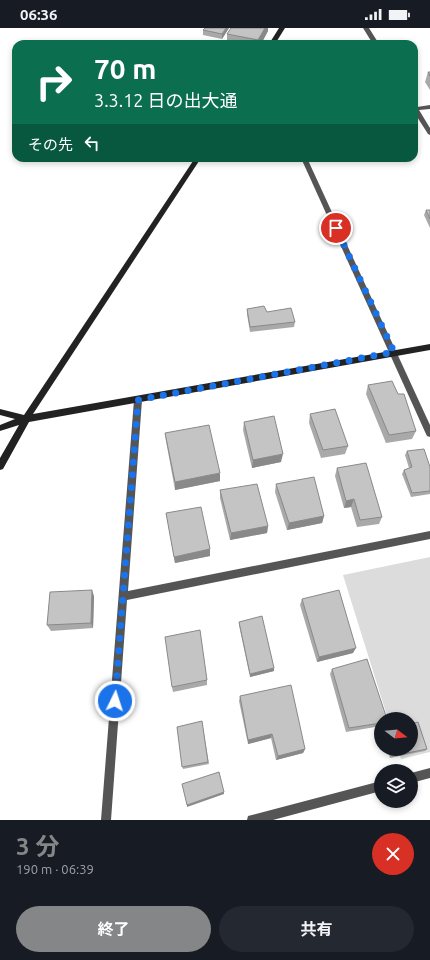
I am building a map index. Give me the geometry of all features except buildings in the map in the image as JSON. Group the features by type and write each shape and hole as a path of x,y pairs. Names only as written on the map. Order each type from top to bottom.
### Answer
{"street":[{"path":"274,40 282,28"},
{"path":"366,28 374,40"},
{"path":"418,108 430,107"},
{"path":"418,115 430,133"},
{"path":"0,466 26,419 195,162"},
{"path":"306,162 394,352 430,434"},
{"path":"0,428 26,419 138,400 394,352 430,347"},
{"path":"106,820 138,400"},
{"path":"0,412 26,419"},
{"path":"123,596 430,535"},
{"path":"418,776 430,773"},
{"path":"252,820 374,788"}],"shaded area":[{"path":"430,557 430,752 418,755 418,712 386,712 343,575"},
{"path":"400,756 413,756 401,759"}],"route":[{"path":"115,701 138,400 394,352 336,228"}]}
